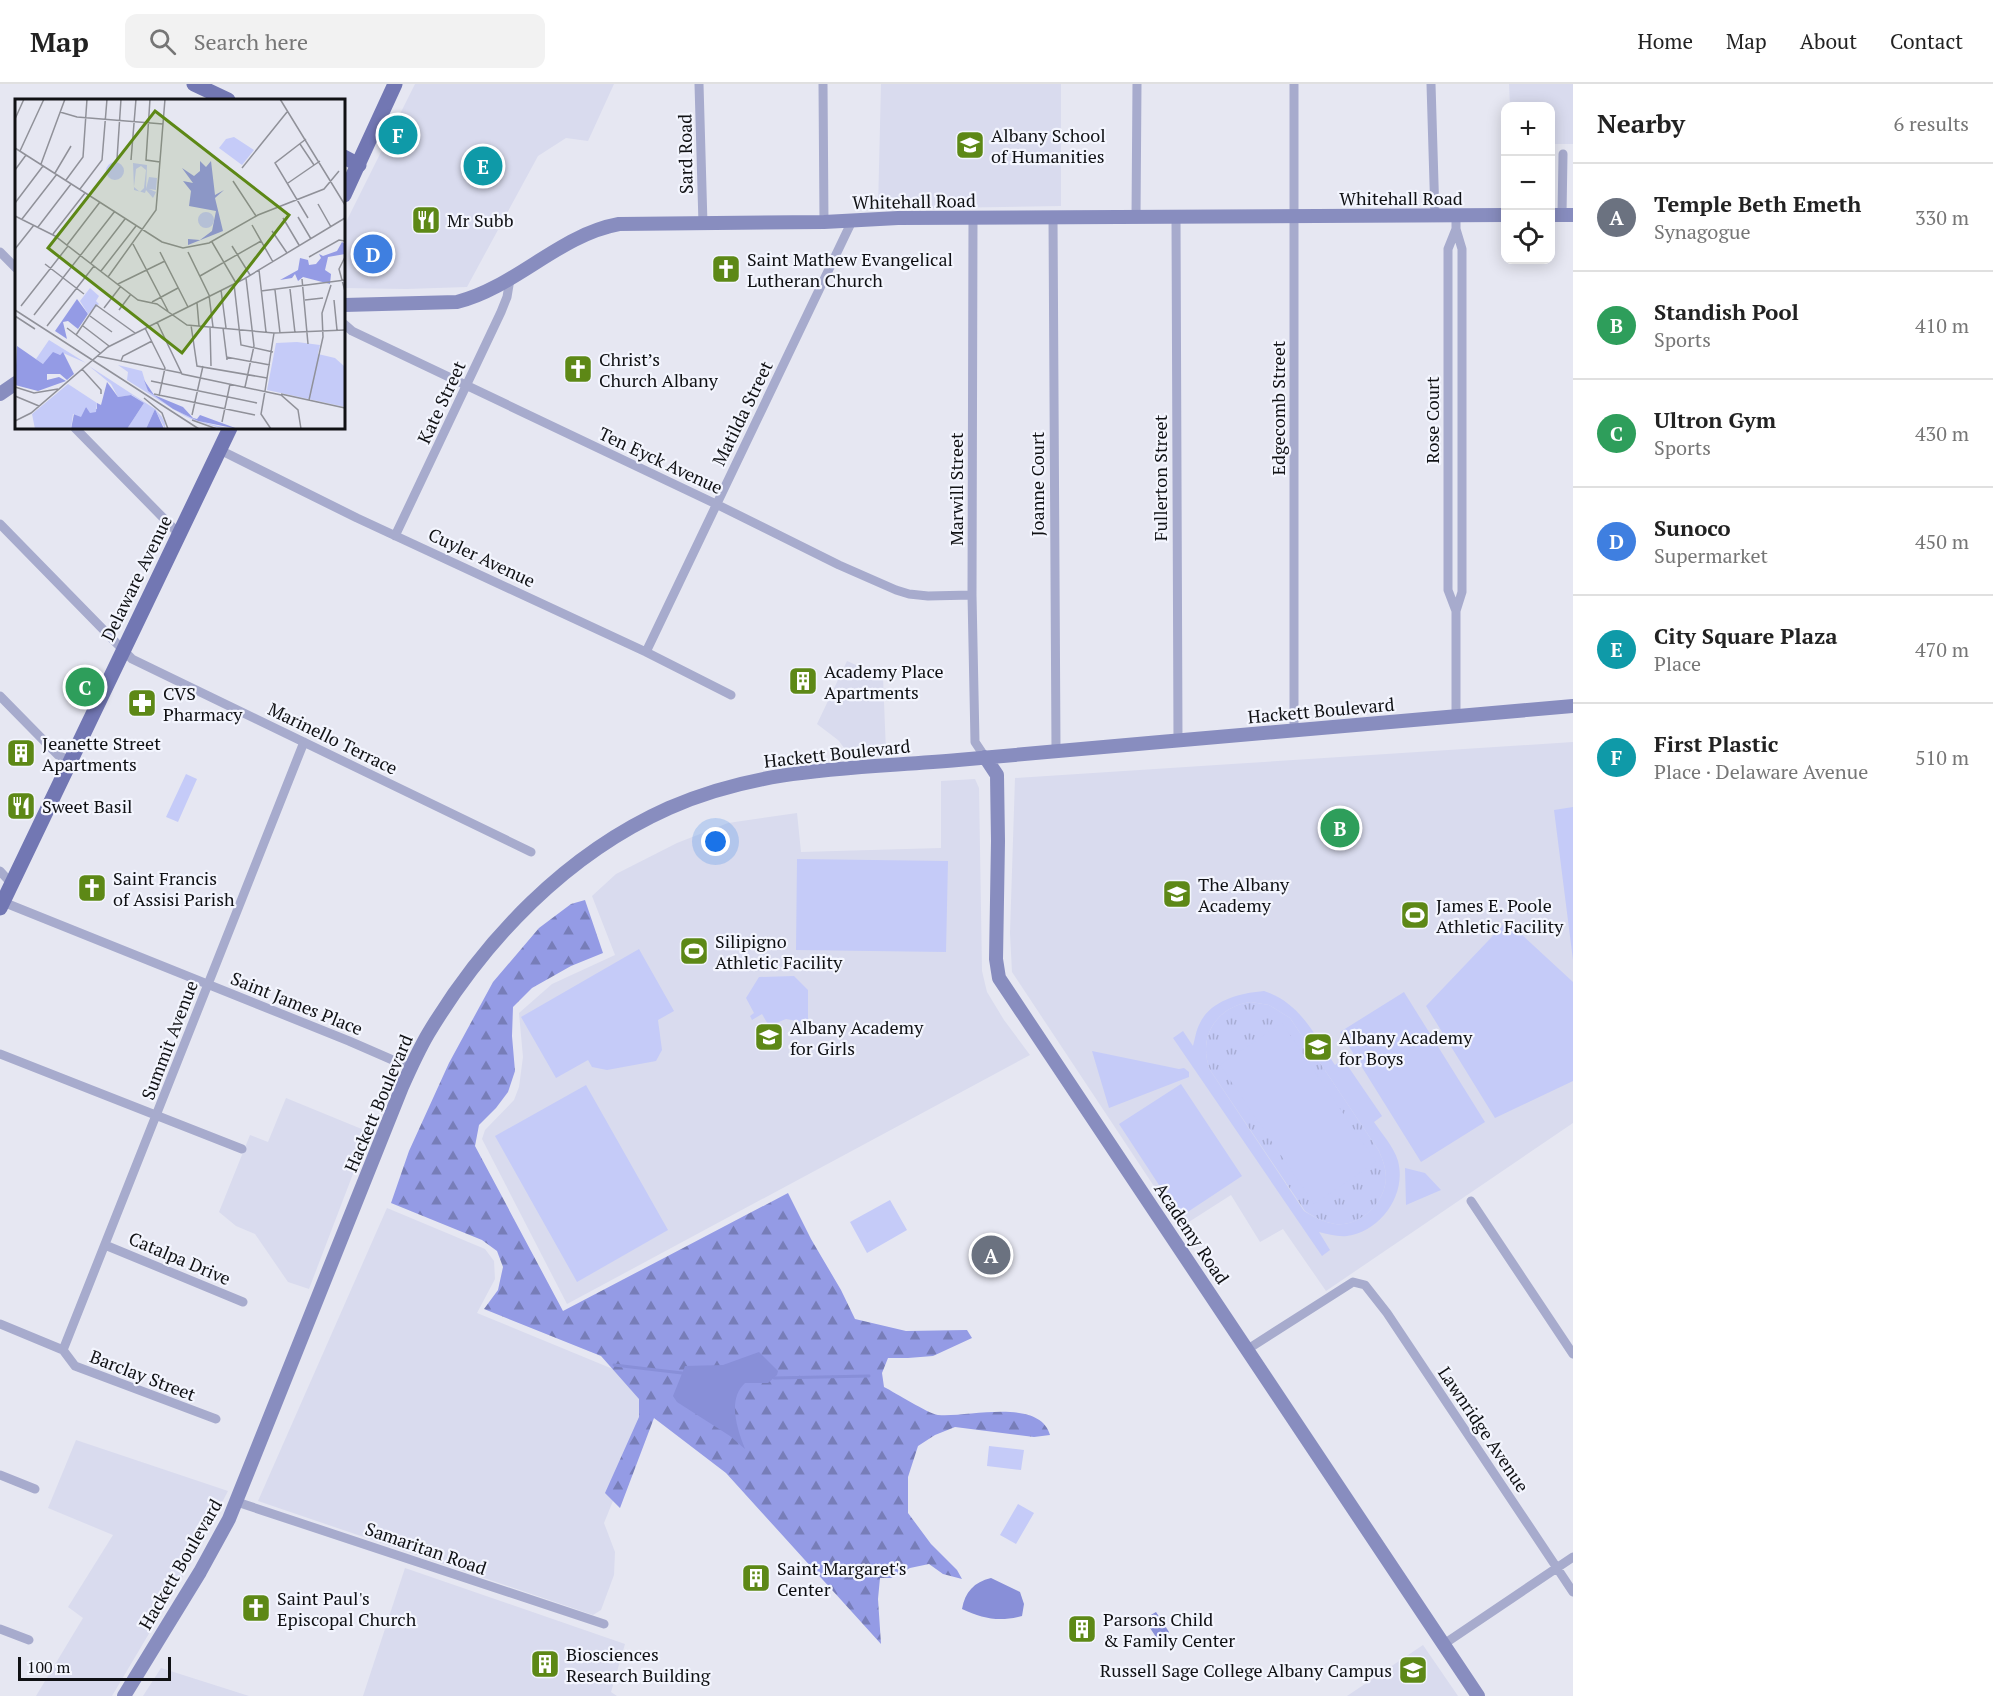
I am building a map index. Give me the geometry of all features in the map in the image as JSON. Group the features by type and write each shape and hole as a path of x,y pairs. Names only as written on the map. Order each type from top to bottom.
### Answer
{"main road":[{"path":"194,84 226,99"},
{"path":"345,193 395,84"},
{"path":"345,158 359,165"},
{"name":"Delaware Avenue","path":"1,905 230,429"}],"street":[{"name":"Sard Road","path":"699,84 703,224"},
{"path":"823,84 824,222"},
{"path":"1136,217 1137,84"},
{"name":"Edgecomb Street","path":"1294,84 1294,731"},
{"path":"1431,84 1435,216"},
{"path":"1562,215 1563,154"},
{"name":"Whitehall Road","path":"345,305 457,302 472,298 599,228 619,224 824,222 898,218 1293,216 1435,216 1456,222 1501,216"},
{"name":"Joanne Court","path":"1053,217 1056,750"},
{"name":"Fullerton Street","path":"1176,217 1178,739"},
{"name":"Marwill Street","path":"973,218 972,595 975,742 986,757"},
{"name":"Matilda Street","path":"646,652 852,221"},
{"name":"Rose Court","path":"1456,222 1448,249 1448,590 1456,611"},
{"name":"Rose Court","path":"1456,222 1462,249 1462,592 1456,611 1456,716"},
{"path":"0,252 15,267"},
{"name":"Kate Street","path":"395,536 501,312 507,297 510,279"},
{"name":"Ten Eyck Avenue","path":"345,325 351,331 467,387 896,590 928,596 972,595"},
{"path":"0,394 15,384"},
{"path":"76,429 180,535"},
{"name":"Cuyler Avenue","path":"220,450 395,536 646,652 731,695"},
{"name":"Marinello Terrace","path":"0,524 132,659 531,852"},
{"path":"0,696 58,755 70,761"},
{"name":"Hackett Boulevard","path":"124,1696 209,1556 237,1502 402,1087 427,1036 463,980 500,934 531,902 591,852 668,809 704,795 774,776 838,768 1573,706"},
{"name":"Summit Avenue","path":"63,1350 304,742"},
{"name":"Academy Road","path":"986,757 997,775 996,959 999,978 1478,1696"},
{"path":"0,871 11,883"},
{"name":"Saint James Place","path":"1,905 349,1041 411,1068"},
{"path":"0,1054 242,1149"},
{"path":"1471,1201 1573,1354"},
{"name":"Catalpa Drive","path":"105,1245 243,1302"},
{"name":"Lawnridge Avenue","path":"1248,1349 1353,1282 1365,1284 1387,1312 1573,1592"},
{"name":"Barclay Street","path":"0,1324 63,1350 75,1366 216,1419"},
{"path":"0,1475 35,1489"},
{"name":"Samaritan Road","path":"237,1502 604,1624"},
{"path":"1444,1644 1573,1557"},
{"path":"0,1629 29,1640"}],"shaded area":[{"path":"415,84 614,84 588,141 566,138 538,156 467,287 345,288 345,224"},
{"name":"Albany School of Humanities","path":"881,84 1061,84 1061,206 878,209"},
{"path":"1509,84 1573,84 1573,144 1555,144 1555,102 1510,102"},
{"path":"847,661 883,677 886,752 849,754 838,740 817,724"},
{"name":"Albany Academy for Boys","path":"1573,742 1573,1123 1326,1291 1283,1229 1260,1242 1231,1195 1181,1227 1012,972 1010,933 1015,778"},
{"name":"Albany Academy for Girls","path":"975,779 979,788 982,971 987,992 1030,1055 567,1304 482,1139 485,1130 514,1100 519,1087 523,1057 519,1013 552,984 615,955 592,896 616,874 677,843 728,823 797,813 801,852 941,848 941,781"},
{"path":"286,1098 369,1132 309,1289 288,1282 255,1234 236,1226 219,1212 250,1135 268,1142"},
{"path":"387,1208 485,1249 494,1261 495,1279 477,1313 659,1388 604,1523 615,1552 614,1575 601,1610 593,1615 258,1501"},
{"path":"759,1352 778,1371 768,1383 745,1383 736,1398 735,1414 745,1449 730,1436 677,1402 673,1396 685,1366 723,1365"},
{"path":"76,1440 228,1491 189,1566 112,1696 36,1696 83,1618 68,1607 113,1535 48,1508"},
{"path":"405,1568 625,1644 611,1692 617,1696 363,1696"},
{"path":"991,1578 1020,1592 1024,1604 1022,1616 1006,1619 992,1618 962,1609 971,1589"},
{"path":"1156,1612 1169,1632 1158,1640 1144,1619"},
{"name":"Russell Sage College Albany Campus","path":"1423,1645 1458,1696 1347,1696"},
{"path":"161,1668 249,1696 143,1696"}],"green space":[{"path":"186,774 197,779 178,822 166,817"},
{"path":"1573,807 1573,960 1554,810"},
{"path":"797,859 948,861 946,952 796,950"},
{"path":"585,900 603,953 571,966 532,988 513,1007 512,1036 515,1071 508,1092 479,1125 475,1146 563,1311 788,1193 855,1319 906,1331 967,1330 972,1338 933,1356 888,1358 882,1373 884,1387 938,1415 1001,1412 1032,1416 1043,1423 1050,1435 1034,1437 955,1427 935,1435 918,1446 908,1477 908,1513 931,1544 957,1570 962,1579 943,1574 929,1564 910,1568 891,1578 880,1578 878,1599 881,1644 726,1473 654,1418 620,1508 605,1493 639,1417 639,1399 601,1356 484,1309 498,1290 503,1267 497,1251 482,1240 391,1203 409,1151 449,1063 493,982 539,928 571,904"},
{"path":"1507,921 1573,982 1573,1081 1495,1118 1426,1006"},
{"path":"639,949 674,1011 658,1020 662,1050 656,1061 607,1070 592,1067 588,1060 556,1078 521,1017"},
{"path":"794,976 808,990 808,1023 786,1019 769,1026 762,1014 752,1020 750,1016 754,1013 746,998 759,977"},
{"path":"1264,991 1288,1003 1306,1021 1335,1065 1343,1059 1382,1116 1374,1122 1391,1146 1398,1161 1400,1174 1398,1186 1395,1199 1388,1210 1370,1227 1359,1233 1343,1236 1319,1232 1330,1250 1322,1256 1173,1038 1183,1031 1193,1046 1199,1026 1211,1009 1228,999","holes":["1251,1002 1269,1005 1290,1018 1382,1158 1386,1178 1381,1196 1370,1212 1353,1222 1335,1224 1304,1211 1210,1070 1206,1046 1208,1035 1220,1017 1228,1010"]},
{"path":"1404,992 1485,1122 1421,1162 1340,1032"},
{"path":"1251,1002 1269,1005 1290,1018 1379,1151 1385,1171 1385,1187 1370,1212 1353,1222 1335,1224 1305,1211 1210,1070 1206,1046 1213,1025 1228,1010"},
{"path":"1282,1023 1376,1162 1314,1204 1220,1065"},
{"path":"1092,1051 1179,1069 1184,1068 1189,1072 1189,1077 1109,1108"},
{"path":"1181,1084 1242,1176 1180,1217 1119,1124"},
{"path":"586,1085 668,1230 577,1282 495,1136"},
{"path":"1405,1168 1425,1173 1441,1190 1406,1205"},
{"path":"890,1200 907,1230 867,1253 850,1222"},
{"path":"989,1446 1024,1450 1021,1470 987,1466"},
{"path":"1018,1504 1034,1513 1016,1544 1000,1535"}],"waterway":[{"path":"614,1365 682,1373"},
{"path":"774,1378 869,1376"}],"place":[{"name":"First Plastic","path":"398,135"},
{"name":"Albany School of Humanities","path":"970,145"},
{"name":"City Square Plaza","path":"483,166"},
{"name":"Mr Subb","path":"426,220"},
{"name":"Sunoco","path":"373,254"},
{"name":"Saint Mathew Evangelical Lutheran Church","path":"726,269"},
{"name":"Christ’s Church Albany","path":"578,369"},
{"name":"Academy Place Apartments","path":"803,681"},
{"name":"Ultron Gym","path":"85,687"},
{"name":"CVS Pharmacy","path":"142,703"},
{"name":"Jeanette Street Apartments","path":"21,753"},
{"name":"Sweet Basil","path":"21,806"},
{"name":"Standish Pool","path":"1340,828"},
{"name":"Saint Francis of Assisi Parish","path":"92,888"},
{"name":"The Albany Academy","path":"1177,894"},
{"name":"James E. Poole Athletic Facility","path":"1415,915"},
{"name":"Silipigno Athletic Facility","path":"694,951"},
{"name":"Albany Academy for Girls","path":"769,1037"},
{"name":"Albany Academy for Boys","path":"1318,1047"},
{"name":"Temple Beth Emeth","path":"991,1255"},
{"name":"Saint Margaret's Center","path":"756,1578"},
{"name":"Saint Paul's Episcopal Church","path":"256,1608"},
{"name":"Parsons Child & Family Center","path":"1082,1629"},
{"name":"Biosciences Research Building","path":"545,1664"},
{"name":"Russell Sage College Albany Campus","path":"1413,1670"}]}
